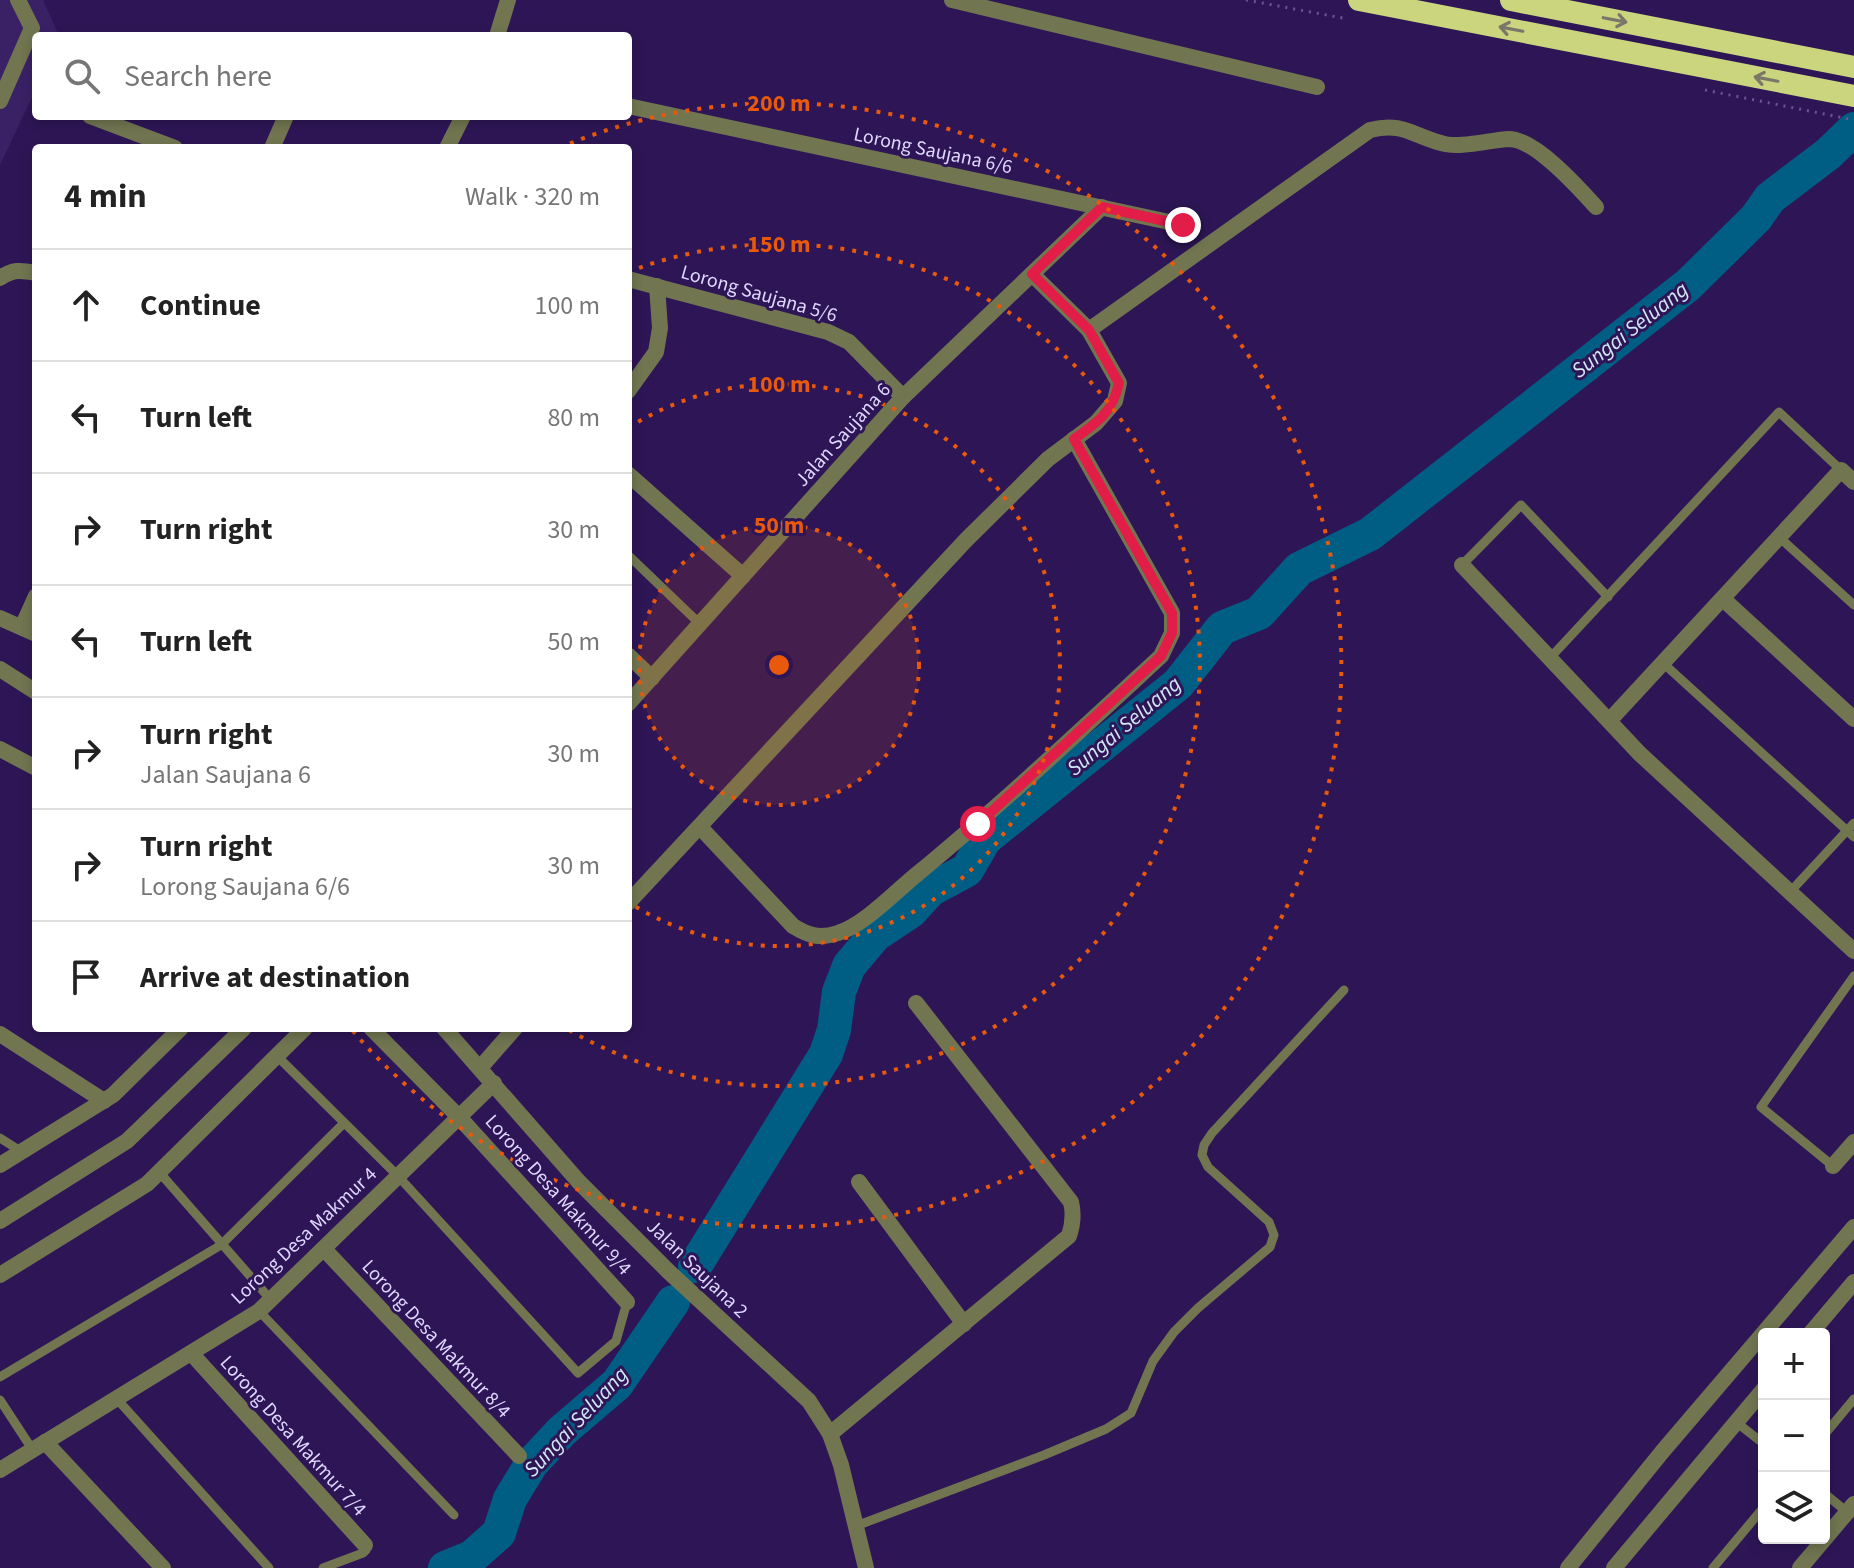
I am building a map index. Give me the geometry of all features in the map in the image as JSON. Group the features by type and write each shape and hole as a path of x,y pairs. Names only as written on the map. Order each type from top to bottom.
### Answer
{"highway":[{"path":"1359,0 1848,95"},
{"path":"1511,0 1854,67"}],"street":[{"path":"0,101 32,28 18,0"},
{"path":"498,32 508,0"},
{"path":"952,0 1317,87"},
{"name":"Lorong Saujana 6/6","path":"632,107 1183,225"},
{"path":"101,120 164,144"},
{"path":"274,144 284,120"},
{"path":"449,144 461,120"},
{"path":"1089,330 1370,130 1403,127 1444,145 1514,139 1554,163 1596,207"},
{"name":"Jalan Saujana 6","path":"632,700 903,397 1102,207"},
{"path":"4,275 22,270 32,272"},
{"path":"632,899 966,540 1048,459 1096,423 1115,401 1119,383 1089,330 1032,274"},
{"name":"Lorong Saujana 5/6","path":"632,280 828,332 849,342 903,397"},
{"path":"632,385 656,352 660,328 657,286"},
{"path":"700,827 793,926 821,938 842,932 978,824 1161,656 1172,633 1172,613 1074,439"},
{"path":"1609,721 1779,537 1848,476"},
{"path":"632,478 743,576"},
{"path":"1462,565 1640,754 1854,951"},
{"path":"1723,599 1854,719"},
{"path":"0,618 29,631"},
{"path":"632,659 652,678"},
{"path":"1,671 32,690"},
{"path":"0,749 32,766"},
{"path":"830,1434 1069,1236 1074,1214 1071,1202 916,1003"},
{"path":"0,1165 104,1101 177,1032"},
{"path":"0,1221 127,1141 240,1032"},
{"path":"0,1275 147,1184 301,1032"},
{"name":"Lorong Desa Makmur 9/4","path":"375,1032 459,1117 627,1302"},
{"name":"Jalan Saujana 2","path":"448,1032 590,1193 668,1271 809,1401 830,1434 841,1465 866,1568"},
{"path":"480,1068 512,1032"},
{"path":"0,1034 104,1101"},
{"name":"Lorong Desa Makmur 4","path":"0,1470 265,1306 494,1083"},
{"path":"1833,1166 1854,1142"},
{"path":"859,1182 964,1324"},
{"path":"1568,1568 1662,1452 1854,1227"},
{"name":"Lorong Desa Makmur 8/4","path":"324,1249 519,1456"},
{"path":"1815,1328 1854,1282"},
{"name":"Lorong Desa Makmur 7/4","path":"191,1353 365,1545"},
{"path":"1614,1568 1758,1396"},
{"path":"38,1446 163,1568"},
{"path":"1800,1568 1851,1508"}],"lane":[{"path":"1550,658 1779,412 1848,476"},
{"path":"1462,565 1521,505 1608,597"},
{"path":"1779,537 1854,605"},
{"path":"632,559 700,624"},
{"path":"1663,663 1852,831 1790,892"},
{"path":"1833,1166 1761,1107 1854,976"},
{"path":"856,1526 1044,1455 1106,1429 1131,1413 1153,1361 1174,1332 1270,1247 1274,1235 1269,1222 1208,1167 1202,1155 1204,1145 1344,990"},
{"path":"277,1056 398,1176 578,1373 616,1341 627,1302"},
{"path":"0,1377 221,1245 344,1123"},
{"path":"0,1138 22,1152"},
{"path":"160,1173 221,1245 265,1306 454,1515"},
{"path":"116,1398 269,1568"},
{"path":"1830,1428 1854,1399"},
{"path":"0,1400 38,1446"},
{"path":"1736,1422 1758,1439"},
{"path":"1830,1496 1851,1508"},
{"path":"1713,1568 1758,1514"},
{"path":"323,1568 363,1553 365,1545"}],"path":[{"path":"1819,114 1854,120"}],"shaded area":[{"path":"0,0 43,0 57,32 32,32 32,97 0,165"}],"waterway":[{"name":"Sungai Seluang","path":"695,1266 826,1054 834,1030 839,992 849,966 875,935 911,911 930,890 967,870 985,839 1178,684 1222,628 1259,613 1299,569 1370,534 1688,285 1756,218 1770,198 1828,154 1854,129"},
{"name":"Sungai Seluang","path":"445,1568 472,1557 499,1533 510,1499 532,1463 562,1431 617,1384 673,1302"}],"route":[{"path":"978,824 1161,656 1172,633 1172,613 1074,439 1096,423 1115,401 1119,383 1089,330 1032,274 1102,207 1183,225"}]}
